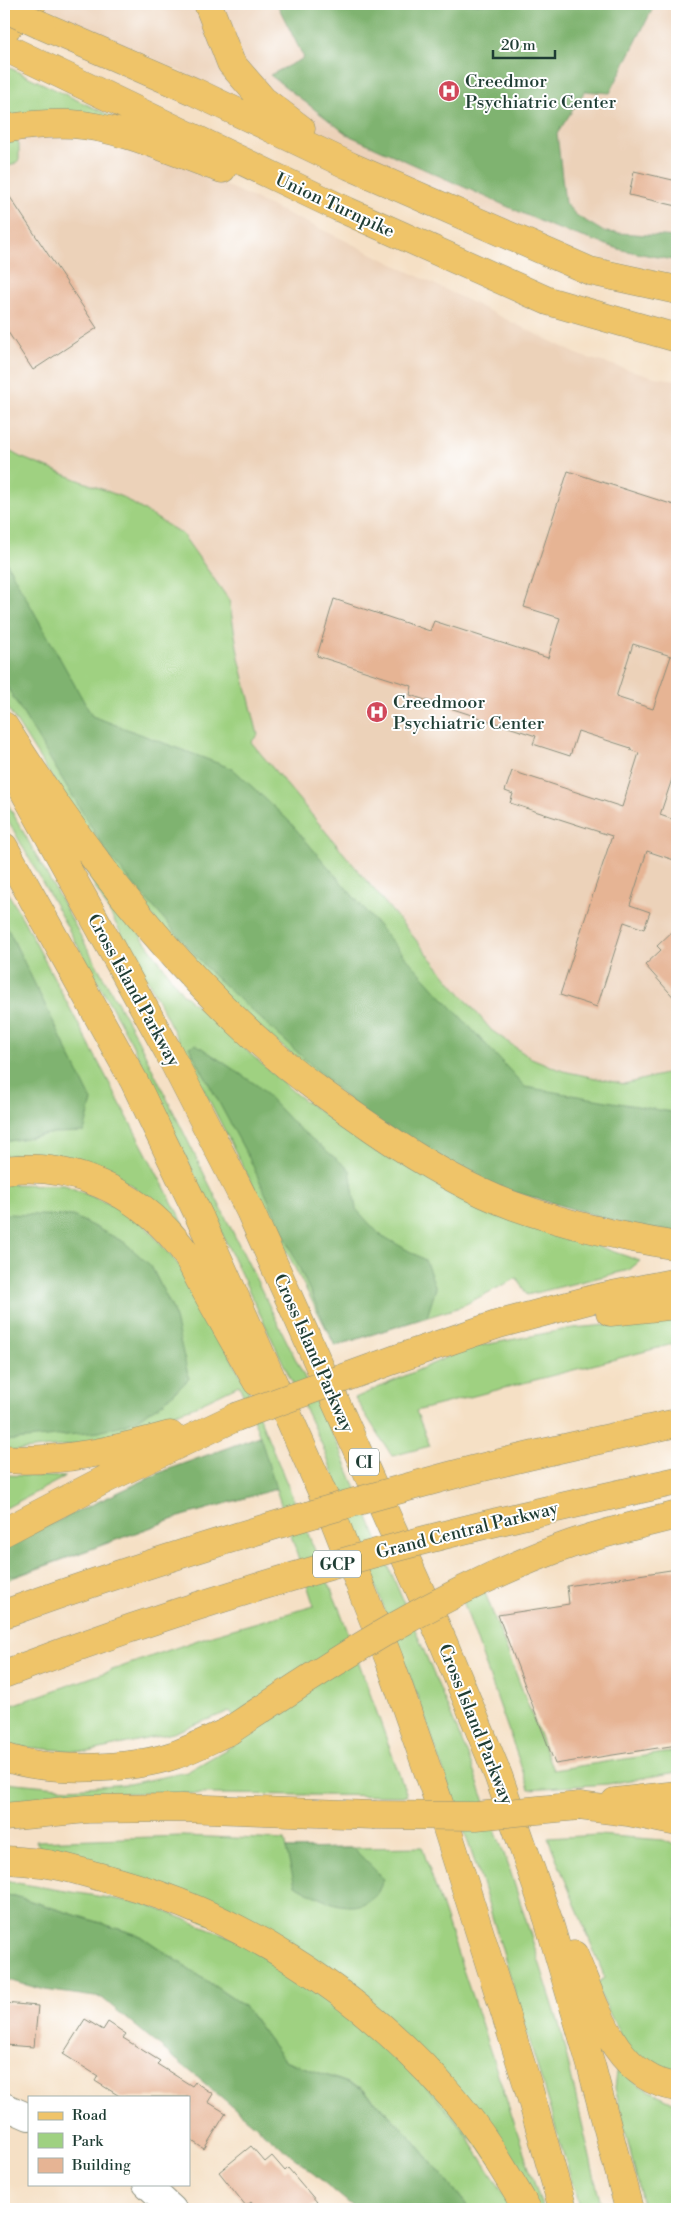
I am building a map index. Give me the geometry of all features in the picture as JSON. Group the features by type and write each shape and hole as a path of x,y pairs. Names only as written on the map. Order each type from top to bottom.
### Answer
{"main road":[{"path":"208,4 231,62 263,100 350,166"},
{"path":"4,8 36,14 350,166 590,272 677,290"},
{"path":"4,30 36,14"},
{"name":"Union Turnpike","path":"14,52 338,207 548,301 677,338"},
{"path":"4,129 37,124 74,124 125,134 338,207"},
{"path":"4,726 84,844 197,982 263,1045 325,1096 391,1141 448,1175 513,1206 583,1227 677,1246"},
{"name":"Cross Island Parkway","path":"4,755 168,1051 250,1212 382,1503 498,1775 548,1919 591,2065 629,2209"},
{"path":"4,847 138,1089 200,1216 331,1512 389,1659 438,1800 510,2027 563,2209"},
{"path":"4,1170 18,1168 66,1171 114,1190 152,1215 180,1245 331,1512"},
{"path":"4,1459 31,1461 94,1454 236,1417 499,1324 597,1298 677,1282"},
{"path":"399,1358 513,1328 613,1311 677,1305"},
{"path":"4,1532 108,1478 236,1417"},
{"path":"4,1614 64,1592 197,1550 437,1479 552,1450 677,1423"},
{"name":"Grand Central Parkway","path":"4,1674 81,1645 214,1600 341,1562 677,1480"},
{"path":"4,1757 68,1768 123,1766 175,1755 229,1732 385,1631 479,1582 571,1544 677,1515"},
{"path":"498,1775 609,2037 633,2067 667,2085 677,2087"},
{"path":"4,1817 88,1809 182,1808 373,1815 476,1816 677,1794"},
{"path":"579,1806 628,1812 677,1822"},
{"path":"4,1860 53,1865 129,1884 212,1915 285,1955 341,1993 398,2040 445,2090 498,2159 526,2209"}],"street":[{"path":"4,2106 28,2118"},
{"path":"148,2186 173,2209"}],"shaded area":[{"name":"Creedmor Psychiatric Center","path":"40,4 677,4 677,274 572,253 402,177"},
{"name":"Creedmoor Psychiatric Center","path":"53,134 158,154 338,237 581,356 655,377 677,380 677,1170 542,1127 4,625 4,138"}],"green space":[{"path":"277,4 655,4 610,93 585,91 557,134 565,203 576,215 604,232 677,237 677,261 622,250 553,227 348,135 270,75 304,58"},
{"path":"8,67 115,118 4,120 4,72"},
{"path":"4,136 16,139 19,144 19,160 13,165 4,166"},
{"path":"4,448 20,457 122,497 182,534 229,600 239,658 258,735 251,742 491,1030 529,1057 563,1071 624,1084 677,1071 677,1232 368,1117 216,992 102,857 4,702"},
{"path":"4,558 92,716 233,769 288,820 400,951 525,1087 677,1113 677,1232 635,1227 492,1186 368,1117 211,973 108,855 4,682"},
{"path":"4,797 137,1038 337,1443 468,1756 509,1867 559,2024 602,2209 580,2209 482,1883 421,1706 323,1447 131,1042 4,813"},
{"path":"87,861 183,994 297,1095 375,1151 490,1208 640,1261 629,1270 527,1295 517,1278 460,1307 335,1346 148,981 84,867"},
{"path":"4,886 192,1240 182,1235 132,1185 85,1166 14,1155 4,1156"},
{"path":"4,921 92,1101 84,1132 54,1133 4,1142"},
{"path":"196,1044 258,1086 296,1126 350,1170 356,1209 379,1234 425,1260 436,1288 427,1317 335,1346 251,1162 189,1047"},
{"path":"4,1184 65,1185 137,1216 183,1270 245,1383 341,1613 407,1796 120,1793 4,1806 4,1782 69,1788 129,1784 187,1772 249,1736 230,1711 173,1733 87,1752 7,1746 4,1745 4,1708 212,1635 314,1606 276,1489 179,1517 4,1581 4,1546 166,1470 260,1436 239,1385 193,1407 82,1444 4,1452"},
{"path":"4,1214 73,1216 124,1242 151,1266 173,1310 189,1379 164,1402 134,1421 99,1432 4,1441"},
{"path":"677,1319 677,1343 416,1411 430,1446 392,1456 355,1398 468,1348 573,1328"},
{"path":"260,1436 276,1489 179,1517 16,1576 4,1575 4,1546 166,1470"},
{"path":"4,1475 65,1477 4,1509"},
{"path":"484,1590 553,1770 677,1751 677,1772 608,1784 529,1789 463,1601"},
{"path":"598,1835 663,1840 677,1846 677,2079 629,2053 595,1984 605,1978 548,1838"},
{"path":"182,1836 285,1840 287,1849 422,1847 543,2209 533,2209 324,1971 44,1855 36,1841"},
{"path":"353,1848 384,1879 375,1896 366,1903 356,1906 335,1904 295,1885 286,1849"},
{"path":"4,1881 146,1904 241,1941 321,1991 444,2101 514,2209 470,2209 411,2137 362,2088 284,2060 245,2007 141,1936 15,1896 4,1895"},
{"path":"4,1895 15,1896 141,1936 245,2007 284,2060 361,2088 411,2137 470,2209 356,2209 102,1998 45,1990 4,1979"},
{"path":"618,2063 638,2085 677,2104 677,2209 644,2209 615,2088"}],"building":[{"path":"634,171 677,181 677,206 629,195"},
{"path":"4,188 97,328 33,370 4,326"},
{"path":"568,471 677,506 677,764 660,815 677,821 677,861 647,851 630,905 650,912 644,929 624,922 597,1007 560,995 612,836 510,803 513,794 505,791 512,771 622,807 639,753 630,750 631,748 578,731 570,756 533,744 536,736 410,695 412,686 317,656 334,599 430,631 434,621 548,658 560,618 524,607","holes":["633,644 671,656 653,709 616,697"]},
{"path":"677,927 677,1001 645,965 661,950 657,946"},
{"path":"677,1569 677,1745 555,1764 498,1615 569,1604 567,1586"},
{"path":"4,2003 38,2006 34,2047 4,2045"},
{"path":"85,2019 103,2030 108,2022 126,2034 123,2038 160,2061 157,2064 192,2086 195,2082 213,2094 208,2102 226,2113 204,2149 190,2140 190,2096 119,2096 95,2081 98,2076 63,2054"},
{"path":"251,2146 265,2162 272,2156 285,2171 288,2168 317,2202 307,2209 257,2209 251,2202 246,2206 219,2172"}],"place":[{"name":"Creedmor Psychiatric Center","path":"449,91"},
{"name":"Creedmoor Psychiatric Center","path":"377,712"}]}
